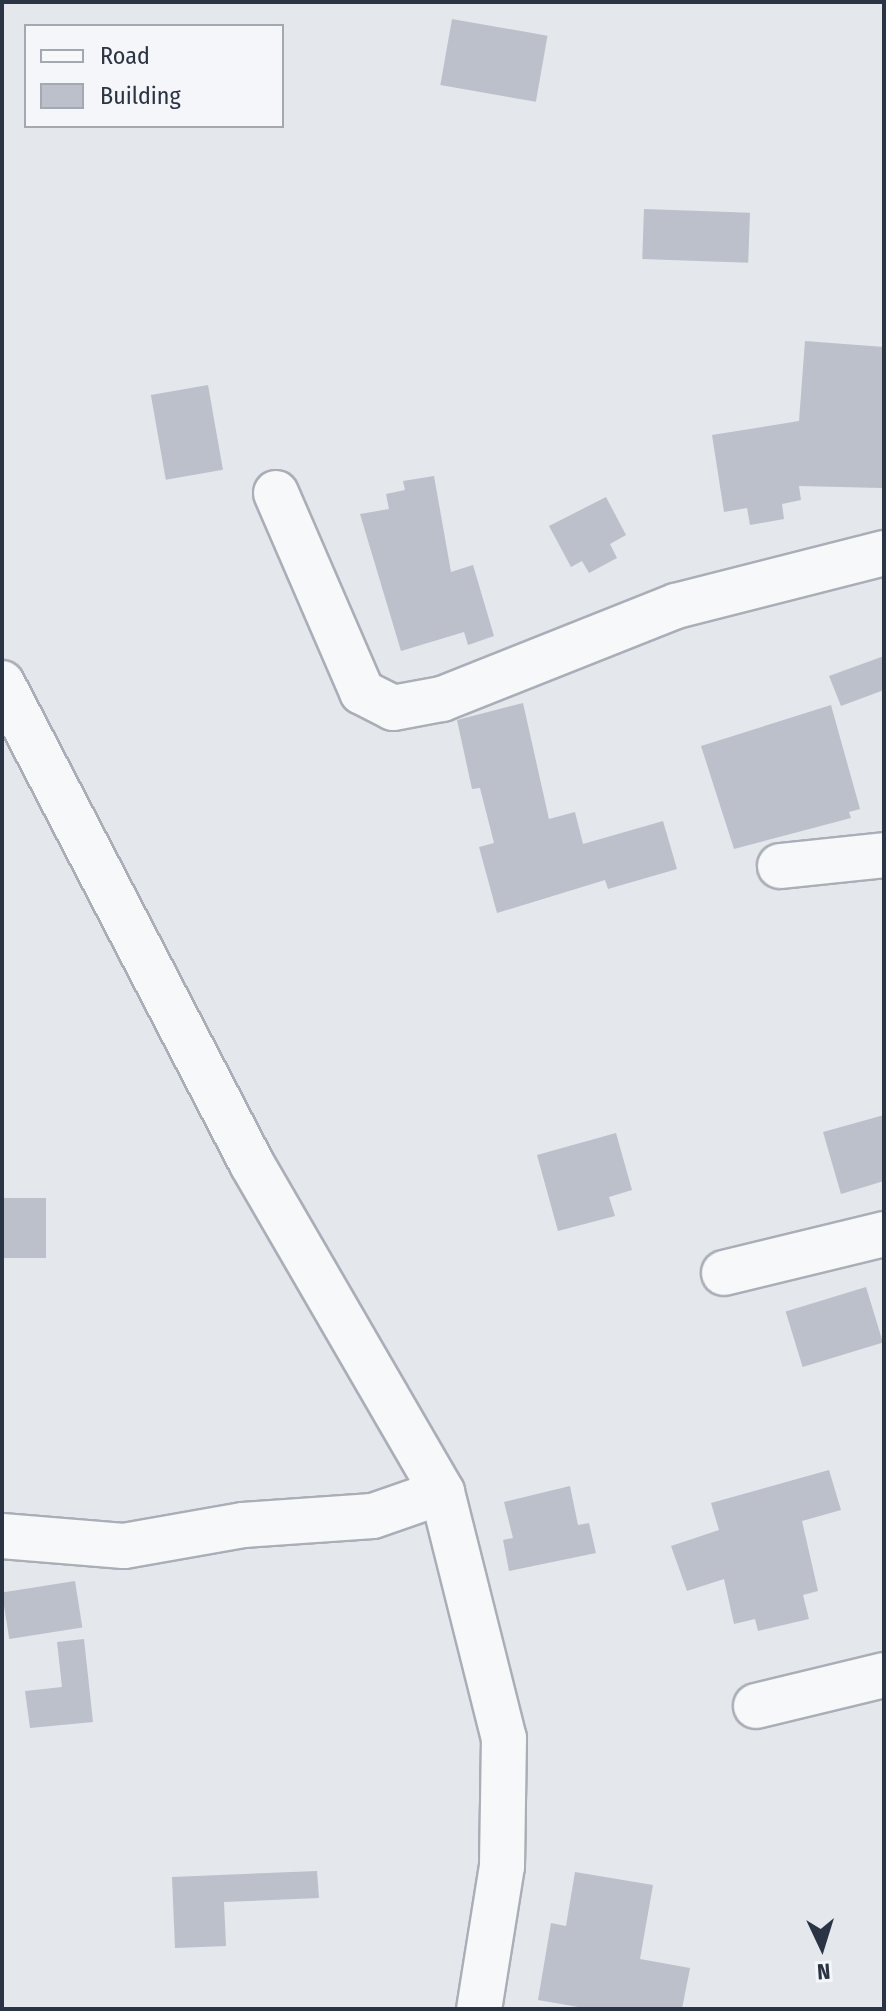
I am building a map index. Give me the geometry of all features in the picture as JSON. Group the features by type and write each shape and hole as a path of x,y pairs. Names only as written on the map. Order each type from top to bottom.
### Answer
{"street":[{"path":"276,493 362,692 393,708 442,699 676,606 884,553"},
{"path":"2,683 252,1164 442,1492 504,1738 502,1866 479,2009"},
{"path":"780,866 884,855"},
{"path":"724,1273 884,1234"},
{"path":"2,1536 124,1546 243,1525 373,1516 442,1492"},
{"path":"756,1706 884,1675"}],"building":[{"path":"452,19 548,36 536,102 440,85"},
{"path":"644,209 750,213 748,263 642,259"},
{"path":"805,341 884,347 882,488 799,486 801,500 782,504 784,519 750,525 747,508 724,512 712,435 799,421"},
{"path":"208,385 223,470 166,480 151,395"},
{"path":"434,476 451,572 473,565 494,636 468,645 464,632 401,651 360,514 389,509 386,494 405,490 403,481"},
{"path":"606,497 626,535 610,544 617,558 589,573 582,561 571,567 549,526"},
{"path":"884,656 884,690 841,706 829,676"},
{"path":"523,703 549,819 575,812 583,844 663,821 677,869 608,889 605,880 497,913 479,847 494,843 480,788 472,789 457,720"},
{"path":"831,705 860,809 849,812 851,818 734,849 701,746"},
{"path":"884,1115 884,1181 841,1194 823,1132"},
{"path":"616,1133 632,1190 609,1197 615,1216 558,1231 537,1155"},
{"path":"2,1198 46,1198 46,1258 2,1258"},
{"path":"866,1287 883,1342 803,1367 786,1312"},
{"path":"829,1470 841,1510 802,1521 818,1591 803,1595 809,1619 758,1631 755,1619 734,1624 724,1579 687,1591 671,1546 719,1530 711,1503"},
{"path":"570,1486 578,1525 589,1523 596,1553 509,1571 503,1540 513,1538 504,1502"},
{"path":"75,1581 82,1627 9,1639 2,1593"},
{"path":"84,1639 93,1722 30,1728 25,1691 62,1687 57,1642"},
{"path":"317,1871 319,1898 224,1902 226,1946 175,1948 172,1877"},
{"path":"575,1872 653,1885 640,1959 690,1968 682,2009 590,2009 538,2000 551,1923 566,1926"}]}
